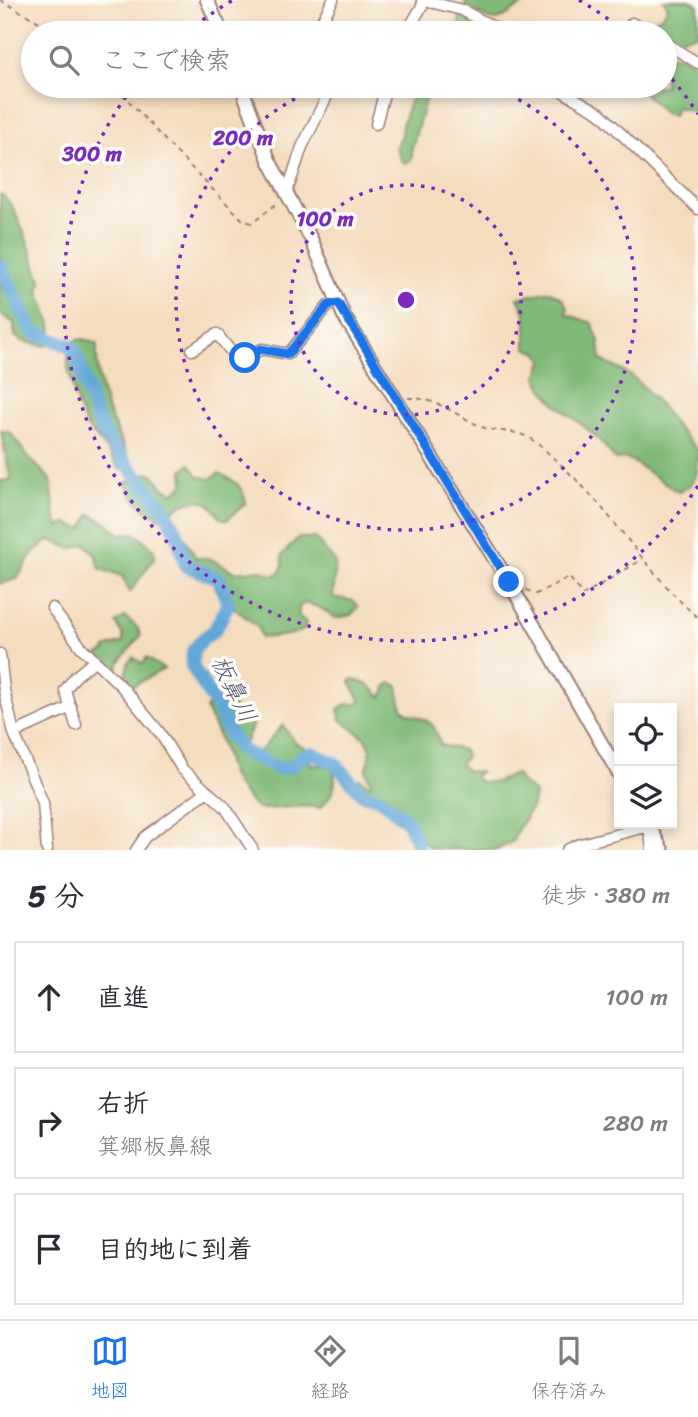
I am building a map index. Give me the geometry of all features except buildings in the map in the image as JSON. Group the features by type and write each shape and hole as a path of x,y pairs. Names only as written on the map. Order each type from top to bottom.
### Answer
{"main road":[{"path":"207,0 217,21"},
{"path":"245,98 261,141 311,239 338,303 512,587 614,766"},
{"path":"651,829 662,850"}],"street":[{"path":"323,21 333,0"},
{"path":"412,21 423,0 462,10 482,21"},
{"path":"677,50 698,63"},
{"path":"288,194 302,147 326,98"},
{"path":"376,124 383,98"},
{"path":"574,98 600,113 698,209"},
{"path":"192,350 216,334 233,354 245,358 261,349 288,354 329,305 338,303"},
{"path":"52,608 81,647 123,688 160,733 182,769 225,807 253,850"},
{"path":"0,654 4,690 14,733 43,803 47,850"},
{"path":"76,725 65,690 68,684 94,662"},
{"path":"14,733 71,707"},
{"path":"136,850 145,837 206,792"},
{"path":"567,850 635,829"},
{"path":"649,829 652,850"}],"path":[{"path":"0,0 38,21"},
{"path":"126,98 244,221 252,223 288,194"},
{"path":"396,398 425,399 447,407 482,427 528,437 588,490 660,581 698,618"},
{"path":"512,587 519,586 536,594 569,577 583,595 644,558"}],"green space":[{"path":"471,0 532,0 494,20 464,5"},
{"path":"663,0 689,0 698,4 698,34 677,39 677,21 655,21 668,6"},
{"path":"460,15 472,21 459,21"},
{"path":"677,55 680,55 698,66 698,111 676,107 673,115 664,113 649,98 677,98"},
{"path":"411,98 426,98 412,148 412,159 405,164 396,147 401,137"},
{"path":"0,194 6,198 18,217 39,274 39,291 52,334 46,346 22,341 15,336 14,323 0,314"},
{"path":"549,291 562,298 568,308 566,314 592,323 599,341 601,360 644,387 698,450 696,477 685,489 678,492 632,461 624,458 616,460 601,441 556,404 542,387 537,377 543,361 539,353 526,348 526,315 518,298"},
{"path":"83,339 97,344 99,376 106,406 132,464 120,470 87,427 78,407 68,368 68,350 76,340"},
{"path":"1,431 10,432 28,457 51,480 59,527 66,523 83,529 90,514 107,523 119,534 134,533 153,548 155,557 130,592 122,576 100,569 95,554 85,544 72,549 50,540 34,551 17,579 0,584 0,481 11,480"},
{"path":"190,464 198,476 210,479 219,473 234,481 246,503 227,520 219,517 207,503 200,501 185,504 162,519 140,504 126,483 146,473 153,474 162,486 173,493 184,484 183,470"},
{"path":"176,523 196,558 209,558 235,572 260,570 272,575 279,574 283,565 282,555 298,538 315,538 335,562 333,597 354,601 358,607 351,615 336,618 305,603 299,607 299,616 306,622 304,630 289,635 261,638 258,627 235,609 224,577 192,564 184,556 171,525"},
{"path":"125,617 137,627 141,635 120,661 116,671 110,671 96,656 107,647 123,642 123,635 116,623"},
{"path":"133,657 143,664 146,658 164,669 131,687 125,679 128,663"},
{"path":"353,679 369,685 382,697 387,686 392,683 398,686 402,709 432,725 441,745 463,750 466,756 460,765 468,771 480,772 474,777 480,782 495,782 516,774 522,783 535,793 532,805 513,841 497,850 432,849 402,811 360,784 357,780 361,779 368,785 371,783 366,771 369,745 341,720 338,710 346,704 359,704 360,699 350,682"},
{"path":"234,701 234,711 253,724 241,754 248,757 262,749 283,725 296,744 306,748 307,759 312,765 332,766 334,789 320,808 301,806 261,809 251,803 232,776 206,709 210,704 216,710"}],"waterway":[{"name":"板鼻川","path":"0,266 33,332 70,346 77,357 94,412 104,434 160,504 176,530 186,566 218,578 228,604 215,630 193,651 192,666 217,707 230,735 241,750 279,769 292,766 301,757 312,753 336,764 362,794 379,798 406,820 416,839 418,850"}],"route":[{"path":"245,358 261,349 288,354 329,305 338,303 509,582"}]}
